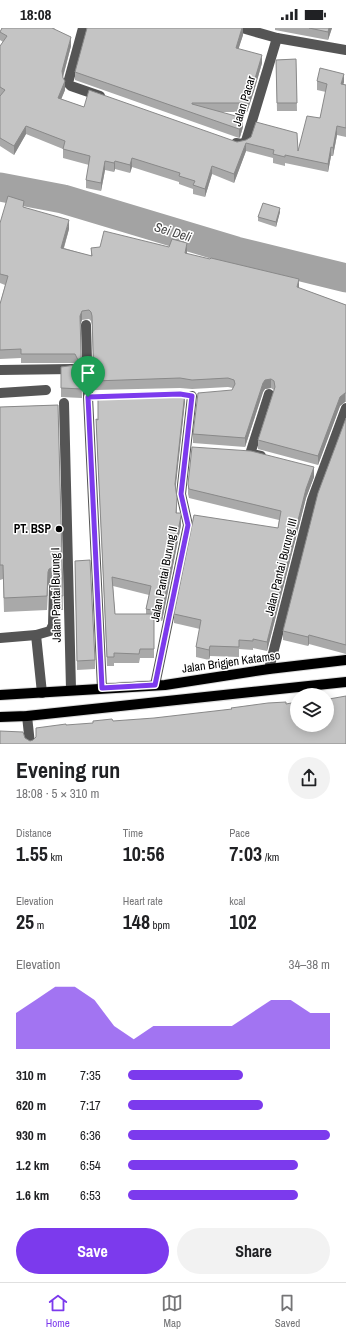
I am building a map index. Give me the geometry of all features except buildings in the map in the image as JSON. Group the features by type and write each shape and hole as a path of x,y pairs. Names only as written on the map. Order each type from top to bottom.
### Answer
{"main road":[{"name":"Jalan Brigjen Katamso","path":"0,695 71,689 155,685 346,660"},
{"path":"0,717 27,716 346,682"}],"street":[{"path":"83,28 68,83 71,86 108,99"},
{"path":"242,28 277,38 346,50"},
{"name":"Jalan Pacar","path":"224,140 239,145 246,141 277,38"},
{"path":"86,325 91,397 102,688"},
{"path":"0,370 72,369"},
{"path":"0,393 46,390"},
{"name":"Jalan Pantai Burung II","path":"155,685 188,525 181,494 190,449 196,396 180,394"},
{"path":"268,458 249,454 251,452 269,394"},
{"name":"Jalan Pantai Burung I","path":"64,403 71,689"},
{"name":"Jalan Pantai Burung III","path":"269,669 318,471 346,408"},
{"path":"0,638 36,635 50,631 52,628 54,587"},
{"path":"36,635 42,692"},
{"path":"27,716 30,744"}],"waterway":[{"name":"Sei Deli","path":"0,187 63,199 236,251 346,278"}],"place":[{"name":"PT. BSP","path":"59,529"}],"route":[{"path":"180,394 192,396 181,494 188,525 155,685 102,688 88,397 180,394"}]}
